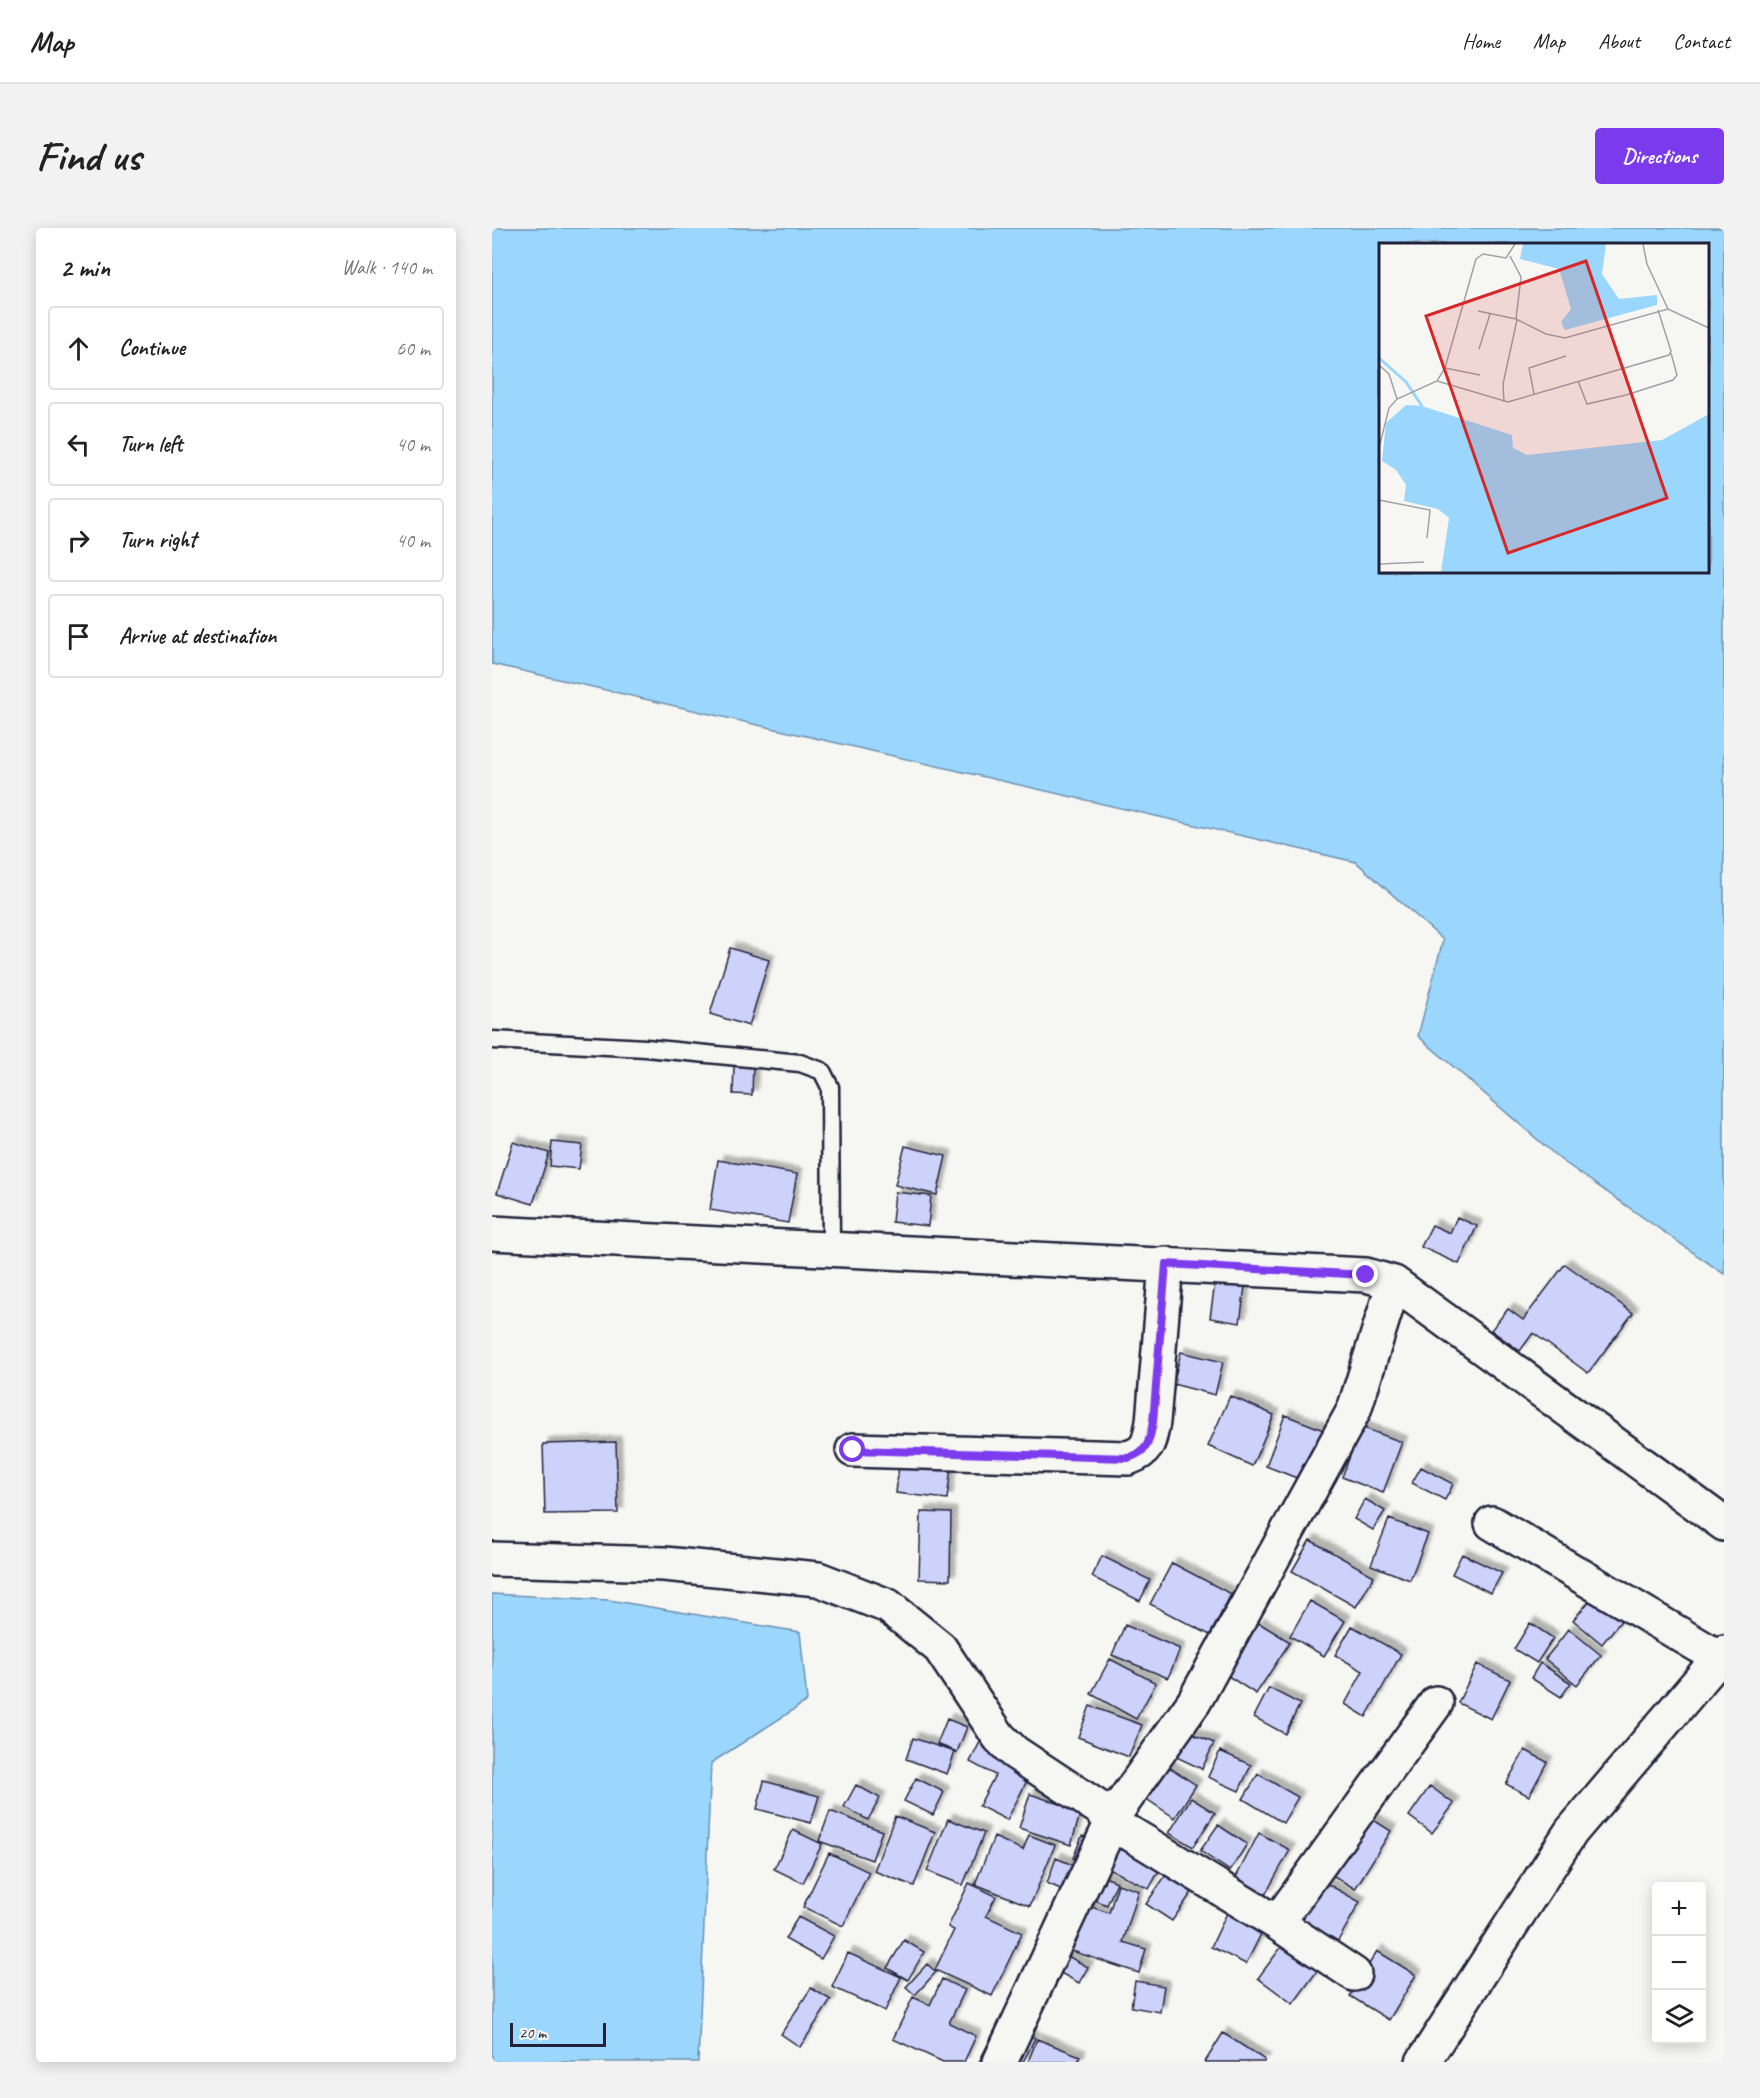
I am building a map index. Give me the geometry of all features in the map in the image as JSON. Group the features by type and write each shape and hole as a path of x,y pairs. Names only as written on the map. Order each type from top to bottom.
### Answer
{"street":[{"path":"492,1233 1366,1275 1394,1283 1724,1524"},
{"path":"853,1450 1128,1458 1141,1454 1149,1441 1153,1422 1166,1264"},
{"path":"1000,2062 1108,1821 1194,1701 1354,1410 1394,1283"},
{"path":"1423,2062 1571,1832 1721,1654 1492,1522"},
{"path":"492,1559 664,1564 818,1579 888,1606 940,1648 999,1737 1014,1752 1099,1808 1108,1821 1276,1923 1354,1974"},
{"path":"1276,1923 1436,1703"}],"lane":[{"path":"492,1040 646,1048 800,1063 822,1071 830,1087 831,1248"}],"water":[{"path":"492,228 1724,228 1724,1274 1561,1160 1418,1036 1443,940 1356,862 492,664"},
{"path":"492,1594 609,1600 800,1632 807,1701 711,1763 698,2062 492,2062"}],"building":[{"path":"730,948 769,960 749,1026 710,1014"},
{"path":"734,1065 753,1066 752,1095 733,1094"},
{"path":"513,1142 549,1153 533,1204 497,1193"},
{"path":"552,1142 582,1145 579,1169 550,1166"},
{"path":"905,1146 946,1156 937,1195 895,1185"},
{"path":"718,1160 797,1174 788,1223 710,1210"},
{"path":"895,1192 931,1196 928,1226 892,1222"},
{"path":"1457,1217 1477,1226 1459,1264 1421,1247 1432,1225 1450,1233"},
{"path":"1565,1264 1633,1313 1588,1373 1533,1333 1520,1351 1491,1330 1508,1309 1523,1320"},
{"path":"1217,1268 1247,1272 1240,1323 1210,1318"},
{"path":"1181,1352 1223,1362 1215,1395 1173,1384"},
{"path":"1230,1396 1274,1415 1252,1466 1208,1446"},
{"path":"1285,1415 1326,1431 1307,1482 1266,1466"},
{"path":"1361,1427 1402,1442 1383,1493 1342,1477"},
{"path":"616,1442 618,1513 545,1514 543,1444"},
{"path":"901,1446 953,1452 947,1499 896,1493"},
{"path":"1421,1467 1453,1484 1445,1500 1412,1483"},
{"path":"1365,1499 1385,1511 1373,1530 1354,1519"},
{"path":"921,1512 951,1513 950,1580 919,1579"},
{"path":"1389,1519 1428,1534 1410,1580 1371,1565"},
{"path":"1310,1540 1374,1576 1356,1607 1292,1571"},
{"path":"1462,1554 1502,1573 1491,1593 1452,1574"},
{"path":"1102,1556 1150,1580 1140,1601 1092,1577"},
{"path":"1172,1563 1231,1594 1210,1635 1150,1604"},
{"path":"1600,1589 1628,1612 1602,1644 1573,1620"},
{"path":"1310,1601 1345,1621 1324,1656 1290,1636"},
{"path":"1259,1623 1290,1642 1256,1694 1225,1674"},
{"path":"1530,1623 1553,1638 1537,1663 1514,1649"},
{"path":"1125,1625 1180,1649 1168,1678 1112,1655"},
{"path":"1352,1626 1401,1654 1366,1717 1345,1704 1363,1671 1335,1655"},
{"path":"1569,1629 1601,1655 1577,1685 1545,1659"},
{"path":"1110,1659 1156,1683 1136,1719 1091,1694"},
{"path":"1540,1663 1571,1683 1561,1697 1531,1678"},
{"path":"1477,1664 1510,1680 1491,1719 1458,1703"},
{"path":"1269,1688 1300,1704 1285,1734 1254,1717"},
{"path":"1090,1706 1142,1725 1129,1757 1078,1737"},
{"path":"947,1719 967,1727 957,1752 937,1744"},
{"path":"1183,1730 1214,1743 1202,1769 1172,1755"},
{"path":"913,1738 955,1752 947,1774 906,1759"},
{"path":"982,1738 1035,1765 1007,1820 979,1806 995,1775 970,1762"},
{"path":"1525,1750 1547,1762 1529,1796 1506,1784"},
{"path":"1220,1751 1251,1765 1239,1791 1208,1777"},
{"path":"1160,1761 1196,1785 1175,1818 1139,1794"},
{"path":"1258,1774 1298,1797 1283,1823 1243,1799"},
{"path":"916,1778 944,1792 933,1815 904,1801"},
{"path":"764,1781 819,1796 811,1823 757,1809"},
{"path":"856,1785 880,1798 868,1820 844,1807"},
{"path":"1430,1786 1454,1804 1432,1833 1409,1816"},
{"path":"1030,1794 1081,1811 1071,1845 1019,1828"},
{"path":"1191,1798 1215,1813 1193,1847 1169,1833"},
{"path":"830,1811 882,1831 872,1860 819,1841"},
{"path":"1361,1812 1391,1831 1355,1889 1326,1871"},
{"path":"895,1816 935,1832 914,1886 874,1871"},
{"path":"948,1819 984,1833 963,1885 927,1871"},
{"path":"1218,1825 1247,1844 1230,1871 1200,1851"},
{"path":"793,1830 822,1844 803,1883 774,1869"},
{"path":"1259,1833 1290,1850 1265,1895 1235,1879"},
{"path":"1029,1835 1055,1845 1030,1906 975,1884 994,1837 1023,1850"},
{"path":"1082,1836 1106,1845 1097,1868 1073,1858"},
{"path":"1122,1839 1164,1861 1149,1889 1108,1868"},
{"path":"829,1853 869,1872 843,1926 803,1907"},
{"path":"1056,1858 1075,1866 1065,1891 1047,1883"},
{"path":"1092,1872 1117,1882 1107,1905 1083,1895"},
{"path":"1166,1875 1192,1892 1172,1921 1146,1904"},
{"path":"1322,1881 1360,1902 1338,1941 1300,1920"},
{"path":"969,1883 996,1896 986,1916 1022,1933 992,1996 935,1970 954,1930 948,1927"},
{"path":"1118,1884 1139,1891 1123,1942 1146,1949 1139,1973 1069,1950 1083,1904 1109,1913"},
{"path":"1227,1913 1263,1930 1246,1964 1211,1947"},
{"path":"798,1917 834,1936 821,1959 785,1939"},
{"path":"904,1940 924,1952 908,1980 887,1968"},
{"path":"1285,1942 1320,1967 1293,2004 1258,1978"},
{"path":"1377,1951 1416,1975 1389,2020 1350,1996"},
{"path":"848,1953 901,1977 885,2011 832,1987"},
{"path":"1062,1953 1088,1967 1079,1983 1053,1969"},
{"path":"927,1964 936,1972 915,1995 906,1987"},
{"path":"942,1979 965,1990 949,2023 976,2036 964,2062 943,2062 893,2039 913,1997 930,2005"},
{"path":"1135,1981 1164,1986 1160,2012 1131,2007"},
{"path":"811,1988 831,2000 800,2047 781,2034"},
{"path":"1000,2020 1035,2038 1023,2062 979,2062"},
{"path":"1223,2033 1265,2060 1264,2062 1205,2062"},
{"path":"1037,2039 1080,2056 1078,2062 1028,2062"}],"route":[{"path":"853,1450 1128,1458 1141,1454 1149,1441 1153,1422 1166,1264 1366,1275"}]}
